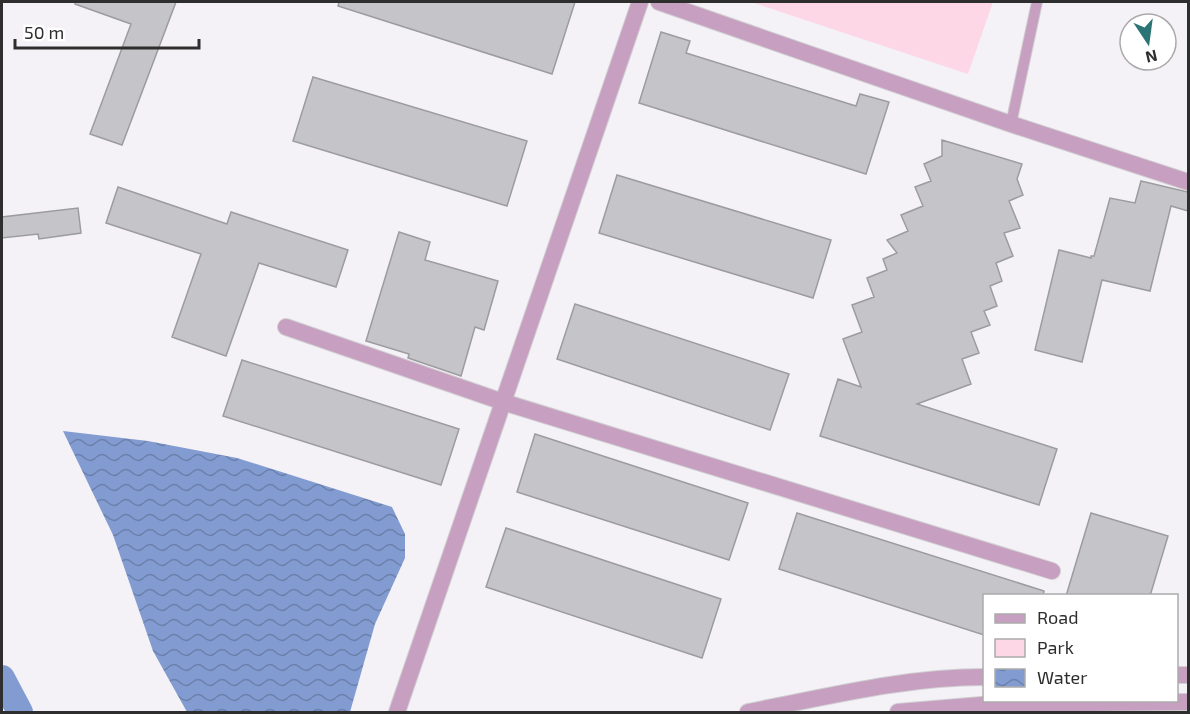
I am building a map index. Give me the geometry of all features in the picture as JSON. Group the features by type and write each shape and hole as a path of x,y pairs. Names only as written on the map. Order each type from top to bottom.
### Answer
{"street":[{"path":"397,712 640,2"},
{"path":"660,2 1011,124 1188,182"},
{"path":"286,327 503,402 1052,571"},
{"path":"748,712 914,681 945,677 983,677"},
{"path":"898,712 1188,702"}],"lane":[{"path":"1011,124 1037,2"}],"green space":[{"path":"751,2 993,2 968,74"}],"water":[{"path":"63,431 148,441 237,458 392,507 405,534 405,558 375,624 350,712 187,712 153,651 113,535"}],"building":[{"path":"76,2 176,2 122,145 90,134 131,24 75,4"},
{"path":"339,2 575,2 552,74 338,6"},
{"path":"661,32 690,41 686,53 856,106 860,94 889,102 866,174 639,103"},
{"path":"313,77 527,141 507,206 293,141"},
{"path":"942,140 1022,164 1017,179 1023,195 1009,201 1020,228 1004,233 1013,256 996,263 1002,281 990,286 997,306 984,311 990,325 971,332 979,353 962,359 971,384 917,404 1057,449 1039,505 820,436 838,379 861,387 843,339 862,332 852,305 874,297 867,278 887,270 883,259 897,253 887,240 908,231 901,215 923,206 915,187 931,181 924,164 942,156"},
{"path":"617,175 831,240 813,298 599,233"},
{"path":"1141,181 1188,192 1188,211 1171,206 1150,291 1102,280 1082,362 1035,350 1059,250 1091,258 1094,256 1110,198 1135,203"},
{"path":"118,187 227,224 231,212 348,250 336,287 259,263 226,356 172,337 201,254 106,223"},
{"path":"78,208 81,233 39,239 38,234 2,238 2,217"},
{"path":"399,232 430,242 425,260 498,281 484,330 475,327 461,376 408,358 409,354 366,341"},
{"path":"575,304 789,374 770,430 557,359"},
{"path":"242,360 459,429 441,485 223,416"},
{"path":"535,434 748,503 729,560 517,492"},
{"path":"797,513 1044,591 1043,594 983,594 983,635 779,569"},
{"path":"1091,513 1168,536 1151,594 1067,594"},
{"path":"506,528 721,599 702,658 486,587"}],"waterway":[{"path":"2,678 20,712"}]}
